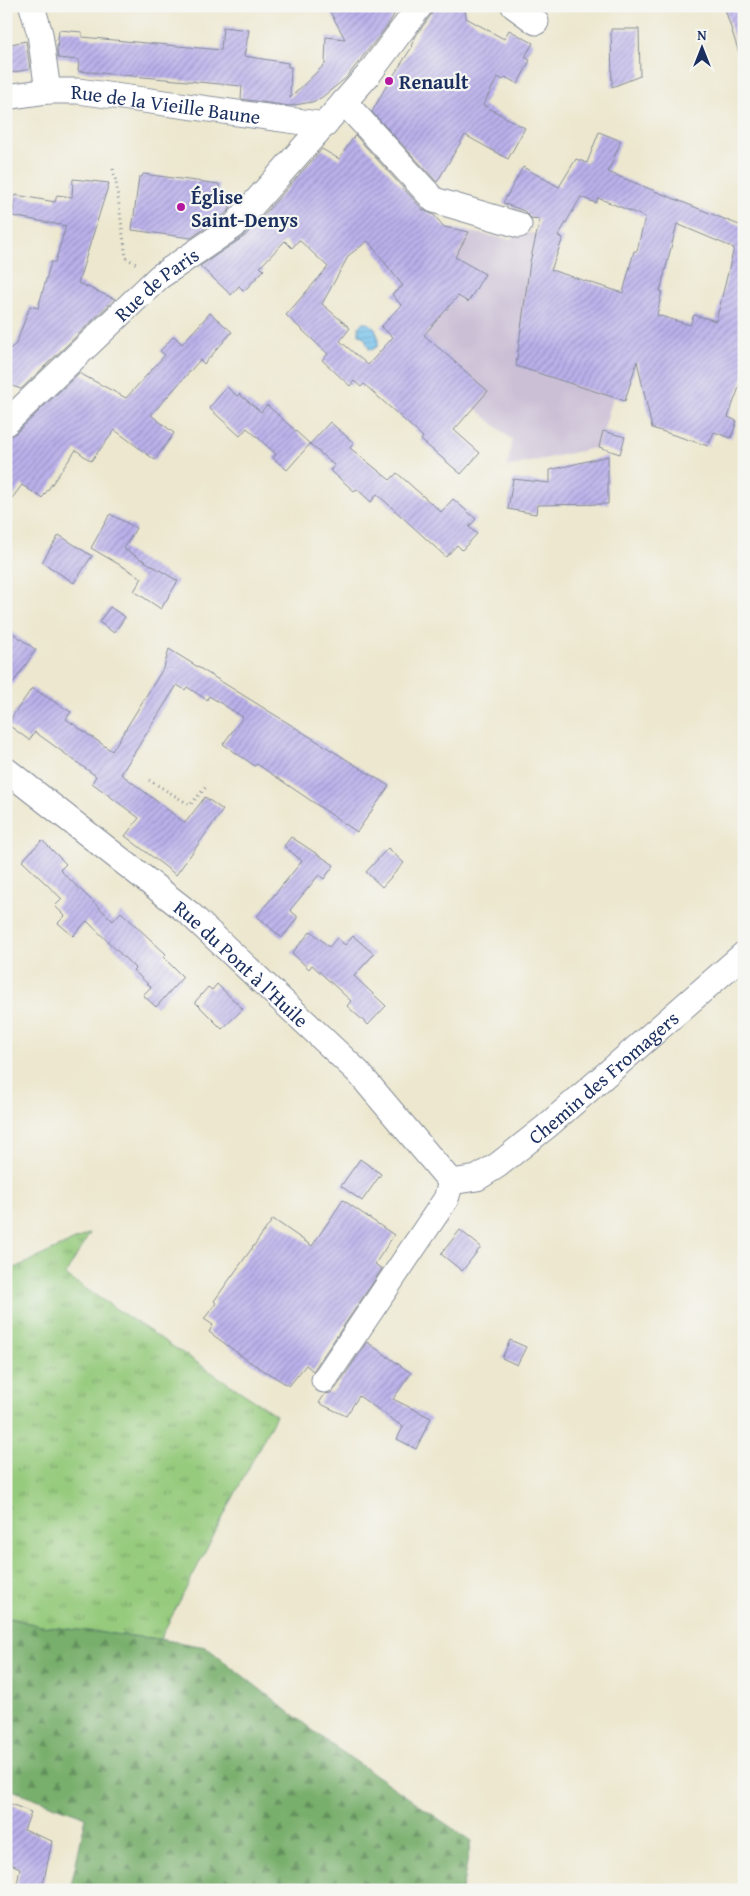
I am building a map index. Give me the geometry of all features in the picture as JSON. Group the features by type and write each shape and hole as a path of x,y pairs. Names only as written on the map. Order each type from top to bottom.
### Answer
{"street":[{"path":"32,6 40,34 48,91"},
{"name":"Rue de Paris","path":"6,423 159,278 234,226 368,75 420,6"},
{"path":"514,6 536,22"},
{"name":"Rue de la Vieille Baune","path":"6,97 48,91 78,91 325,125"},
{"path":"344,102 434,200 519,225"},
{"name":"Rue du Pont à l'Huile","path":"6,770 190,914 358,1072 451,1182"},
{"name":"Chemin des Fromagers","path":"451,1182 477,1178 498,1165 744,954"},
{"path":"324,1380 446,1199 451,1182"}],"path":[{"path":"113,169 126,258 159,278"},
{"path":"149,780 190,805 207,786"}],"shaded area":[{"path":"469,232 510,239 521,232 536,234 516,366 613,397 599,447 507,467 512,440 393,337 443,279"}],"green space":[{"path":"90,1233 65,1275 276,1415 160,1639 41,1626 6,1617 6,1272"},
{"path":"6,1617 41,1626 159,1639 206,1647 329,1743 471,1841 462,1890 70,1890 86,1817 9,1789 10,1739 6,1738"}],"water":[{"path":"363,323 371,325 377,334 378,346 372,350 369,349 365,339 359,334 359,326"}],"building":[{"path":"327,6 399,6 388,25 346,78 321,98 312,102 289,106 241,99 242,86 78,71 79,60 58,58 59,30 82,32 82,37 221,50 223,27 249,30 244,56 288,63 288,67 291,67 290,98 325,64 326,37 345,39"},
{"path":"434,6 465,6 466,18 504,39 509,30 533,43 525,57 530,60 518,84 505,77 503,80 498,77 483,105 525,128 508,159 465,135 437,182 372,112 412,47 417,34 431,15"},
{"path":"724,6 744,6 744,55 740,56"},
{"path":"611,29 639,29 640,76 612,87"},
{"path":"26,41 30,69 6,74 6,45"},
{"path":"599,132 621,141 608,172 744,227 744,374 728,417 737,421 731,438 714,432 708,446 652,428 637,361 625,401 516,366 530,262 540,219 531,218 524,211 503,203 523,167 559,187 576,159 587,163","holes":["581,197 596,203 598,198 645,217 637,251 634,251 623,293 551,270 563,238 558,236","677,224 734,248 716,321 694,315 690,325 657,315 662,291 660,291"]},
{"path":"355,135 423,210 434,215 444,227 469,232 455,257 485,274 468,302 458,296 424,335 488,391 454,430 480,453 461,474 421,440 423,437 364,384 361,387 354,381 350,386 322,360 328,354 286,315 328,267 299,240 292,248 285,241 260,267 264,270 244,291 239,286 231,295 200,266 245,236 322,149 339,159","holes":["368,241 403,286 392,294 401,305 381,327 393,337 368,365 340,341 350,328 322,304 349,255"]},
{"name":"Église Saint-Denys","path":"143,174 219,184 219,190 231,208 191,238 132,230 139,177 142,177"},
{"path":"73,179 109,183 78,283 115,299 21,389 6,384 6,352 16,344 30,306 38,308 51,262 55,262 66,226 12,216 16,195 55,202 57,195 72,197"},
{"path":"210,313 232,332 204,364 200,360 151,415 174,433 155,460 115,430 91,461 76,450 42,498 22,485 6,506 6,437 16,433 79,373 126,398 165,355 160,351 174,336 182,344"},
{"path":"227,387 261,412 267,405 310,444 287,470 273,458 276,454 247,428 240,436 209,408"},
{"path":"330,422 354,443 350,448 390,480 397,473 441,512 453,499 476,519 469,527 477,534 462,550 457,545 446,557 377,494 371,502 357,489 354,491 330,470 335,466 310,444"},
{"path":"603,431 625,437 620,454 599,447"},
{"path":"608,456 608,504 537,505 536,514 508,509 513,479 550,483 550,470"},
{"path":"110,514 136,528 124,549 178,581 161,609 134,591 142,578 91,548"},
{"path":"59,535 92,556 74,583 42,562"},
{"path":"110,607 125,617 114,633 99,622"},
{"path":"6,628 36,650 6,693"},
{"path":"169,649 389,786 357,832 257,764 255,766 223,744 243,717 209,696 207,700 187,687 185,690 177,685 121,774 185,823 205,797 223,810 176,875 125,836 139,818 92,783 96,776 35,732 29,740 7,724 32,688 71,712 66,719 112,751 164,667"},
{"path":"291,837 334,865 324,879 319,875 290,910 297,918 282,938 257,916 302,861 284,846"},
{"path":"42,840 66,864 60,870 113,921 121,912 166,954 163,957 183,977 156,1007 143,995 151,987 133,970 135,968 87,921 73,936 58,923 65,916 55,906 62,899 22,861"},
{"path":"388,848 404,863 382,887 366,872"},
{"path":"311,931 329,947 337,938 345,945 353,936 374,954 354,976 386,1006 368,1025 347,1006 351,1001 312,965 309,969 292,953"},
{"path":"217,984 243,1009 222,1029 195,1002 208,987 212,990"},
{"path":"360,1159 381,1174 362,1201 341,1186"},
{"path":"343,1200 394,1235 375,1264 382,1269 313,1371 306,1365 289,1386 250,1362 209,1332 213,1325 204,1319 216,1303 214,1301 273,1219 312,1246"},
{"path":"460,1230 481,1247 462,1271 441,1254"},
{"path":"510,1340 526,1347 517,1365 502,1358"},
{"path":"367,1342 411,1373 393,1399 431,1418 416,1449 397,1439 403,1427 359,1396 346,1416 319,1403 325,1394 331,1393 336,1388"},
{"path":"6,1802 31,1812 24,1830 52,1841 42,1890 16,1890 20,1868 11,1864 6,1872"}],"place":[{"name":"Renault","path":"389,81"},
{"name":"Église Saint-Denys","path":"181,207"}]}
